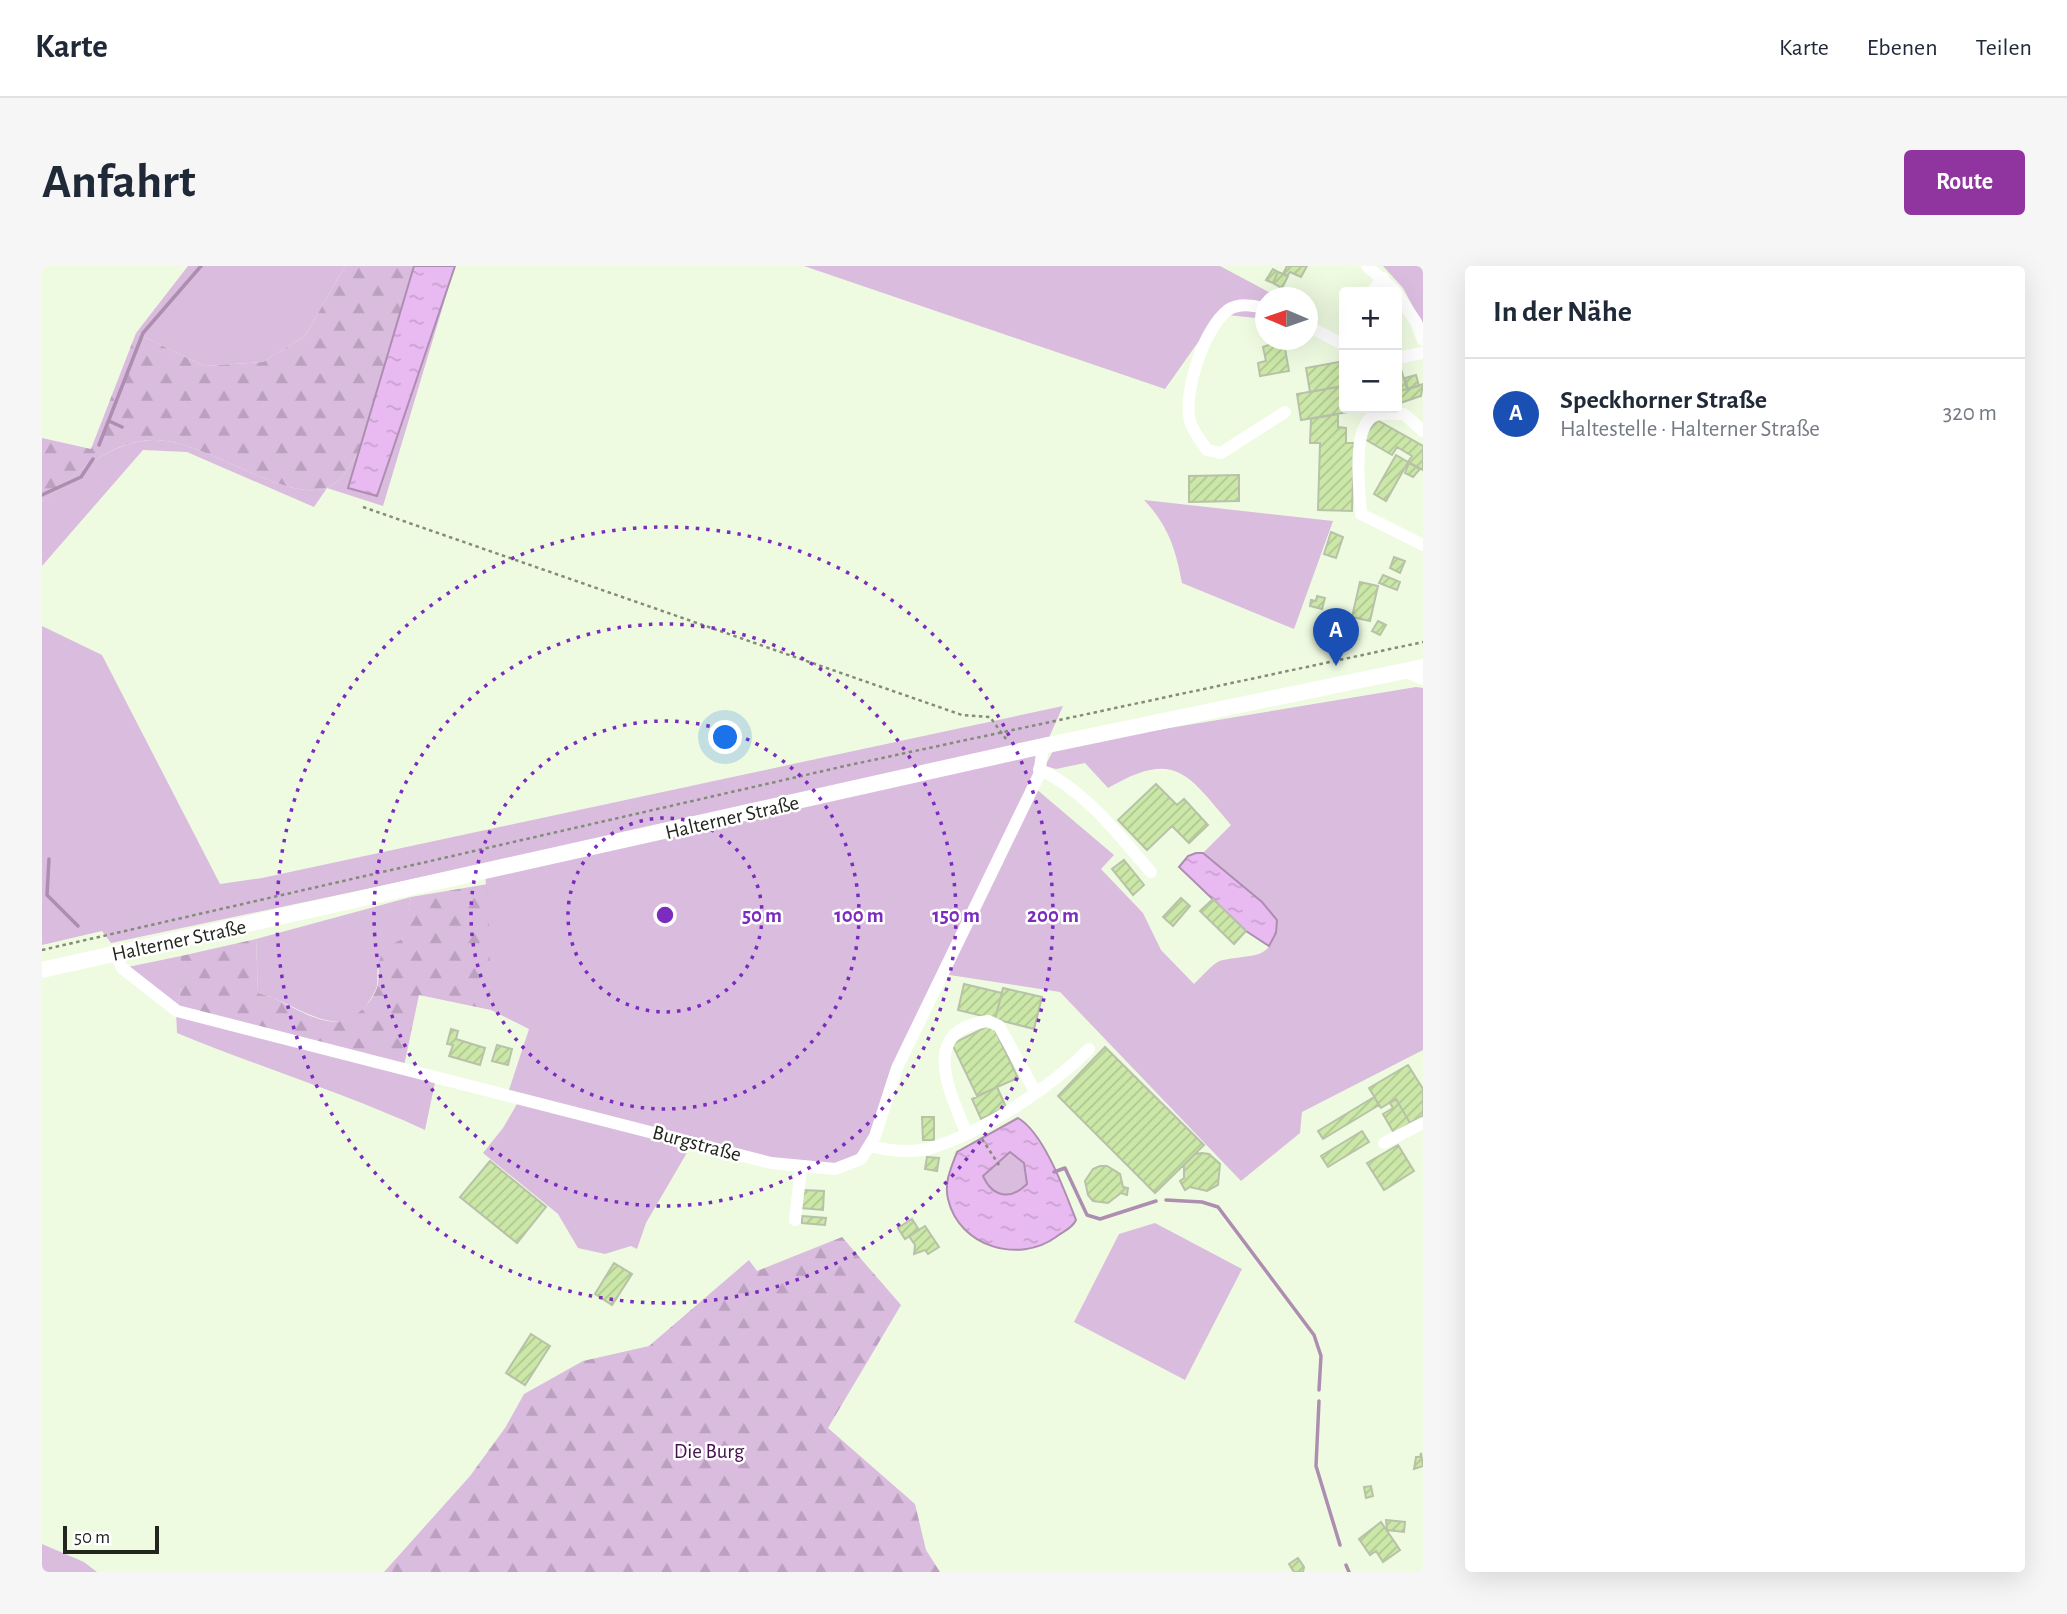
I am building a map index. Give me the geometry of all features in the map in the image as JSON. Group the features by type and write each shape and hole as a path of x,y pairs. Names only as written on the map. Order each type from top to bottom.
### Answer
{"main road":[{"name":"Halterner Straße","path":"42,970 1042,746 1423,667"}],"street":[{"path":"1367,266 1391,287"},
{"path":"1375,287 1383,278"},
{"path":"1402,302 1416,322 1423,340"},
{"path":"1255,307 1241,305 1228,310 1219,322 1193,368 1189,391 1190,421 1207,450 1221,453 1285,412"},
{"path":"1318,330 1339,338"},
{"path":"1402,357 1423,353"},
{"path":"1423,431 1404,414 1374,415 1364,424 1359,442 1361,514 1423,545"},
{"path":"1404,670 1423,679"},
{"path":"1042,746 1039,769 897,1068 869,1146 909,1152 933,1148 1036,1093 1061,1077 1089,1049"},
{"path":"1039,769 1068,786 1101,815 1151,872"},
{"name":"Burgstraße","path":"116,954 122,968 177,1011 771,1163 835,1170 862,1159 869,1146"},
{"path":"970,1130 944,1077 943,1061 952,1038 965,1028 989,1021 999,1026 1036,1093"},
{"path":"1384,1143 1423,1123"},
{"path":"795,1220 801,1168"}],"path":[{"path":"363,507 962,715 990,717 1016,752"},
{"path":"42,950 1001,732 1423,642"},
{"path":"970,1130 999,1165"}],"green space":[{"path":"188,266 345,266 305,336 263,362 204,366 136,333"},
{"path":"345,266 414,266 358,453 336,482 326,488 308,490 288,487 196,449 173,442 153,440 121,446 107,453 79,471 42,502 42,438 91,449 136,333 204,366 263,362 305,336"},
{"path":"414,266 455,266 383,506 327,488 314,507 187,452 143,450 42,566 42,502 93,462 122,446 153,440 173,442 288,487 308,490 326,488 336,482 358,453"},
{"path":"804,266 1220,266 1259,287 1255,287 1255,318 1218,314 1165,389"},
{"path":"1383,266 1423,266 1423,325 1403,288"},
{"path":"1144,500 1333,521 1294,629 1182,583 1170,538"},
{"path":"42,626 102,655 220,884 262,878 1063,706 873,1135 849,1164 801,1166 508,1093 529,1029 491,1010 485,864 111,943 102,931 42,945"},
{"path":"1423,688 1423,1050 1302,1112 1300,1133 1241,1181 1060,992 943,974 1035,788 1114,855 1101,869 1143,913 1161,950 1194,984 1219,961 1260,954 1271,943 1277,920 1262,902 1203,853 1231,825 1203,792 1178,772 1165,769 1149,770 1131,776 1108,788 1085,763 1056,769 1045,766 1055,747"},
{"path":"488,884 491,1010 419,995 404,1066 177,1009 181,987 181,956 256,939 258,993 319,1019 336,1022 351,1018 364,1008 377,988 381,955 402,939 411,897"},
{"path":"411,897 402,939 380,963 376,989 364,1008 351,1018 337,1021 322,1019 258,993 256,939"},
{"path":"181,956 181,987 177,1009 123,968"},
{"path":"176,1012 436,1078 425,1130 177,1033"},
{"path":"520,1099 692,1144 646,1223 637,1249 631,1246 605,1254 578,1248 558,1214 483,1153 503,1128"},
{"path":"1011,1152 1023,1162 1027,1184 1015,1193 1003,1194 992,1189 983,1176"},
{"path":"1155,1223 1242,1269 1185,1380 1074,1322 1119,1234"},
{"name":"Die Burg","path":"842,1237 901,1305 828,1428 915,1504 926,1550 940,1572 384,1572 470,1476 505,1428 524,1394 583,1361 649,1346 749,1260 757,1271"},
{"path":"42,1544 84,1562 97,1572 42,1572"}],"water":[{"path":"414,266 455,266 377,496 348,488"},
{"path":"1203,853 1262,902 1277,920 1276,933 1269,946 1246,931 1179,867 1188,856"},
{"path":"1018,1118 1028,1126 1045,1149 1076,1220 1056,1237 1025,1249 992,1246 977,1239 964,1229 954,1216 948,1199 950,1169 957,1152","holes":["1010,1152 1024,1163 1027,1184 1015,1193 997,1192 983,1176"]}],"building":[{"path":"1287,266 1307,266 1301,277 1290,272 1287,276 1283,274"},
{"path":"1273,269 1278,272 1273,283 1266,280"},
{"path":"1278,272 1288,276 1282,287 1273,283"},
{"path":"1264,350 1285,350 1289,371 1260,376 1258,363 1266,361"},
{"path":"1339,362 1339,387 1310,392 1306,368"},
{"path":"1402,373 1407,389 1402,390"},
{"path":"1416,375 1419,386 1408,389 1405,378"},
{"path":"1423,384 1421,396 1402,402 1402,390"},
{"path":"1339,387 1339,413 1342,413 1301,420 1297,394"},
{"path":"1338,414 1338,427 1346,428 1346,443 1354,443 1352,511 1318,510 1320,443 1310,443 1311,419"},
{"path":"1377,420 1423,446 1423,470 1408,462 1412,456 1397,447 1392,455 1363,438"},
{"path":"1396,455 1408,462 1386,501 1374,494"},
{"path":"1409,463 1420,469 1413,477 1405,473"},
{"path":"1239,475 1239,501 1189,502 1189,476"},
{"path":"1331,532 1343,537 1336,558 1324,554"},
{"path":"1394,557 1405,561 1400,573 1390,568"},
{"path":"1383,575 1400,582 1397,590 1379,583"},
{"path":"1360,582 1378,586 1370,621 1352,617"},
{"path":"1317,596 1325,598 1322,609 1310,606 1311,600 1316,601"},
{"path":"1378,621 1386,625 1380,635 1372,631"},
{"path":"1156,784 1177,805 1184,799 1208,825 1189,843 1172,826 1147,850 1118,820"},
{"path":"1124,860 1144,885 1133,895 1112,869"},
{"path":"1181,898 1190,906 1173,926 1163,917"},
{"path":"1213,899 1246,931 1234,944 1200,911"},
{"path":"964,984 1002,993 995,1019 958,1010"},
{"path":"1003,988 1042,997 1034,1029 995,1019"},
{"path":"992,1024 1018,1078 977,1096 952,1044"},
{"path":"451,1029 458,1031 456,1039 485,1048 480,1065 449,1056 453,1045 447,1044"},
{"path":"497,1045 512,1049 508,1065 492,1061"},
{"path":"1105,1047 1204,1145 1155,1193 1058,1096"},
{"path":"1408,1065 1423,1089 1423,1116 1410,1123 1396,1099 1381,1108 1369,1088"},
{"path":"997,1087 1006,1107 981,1119 972,1099"},
{"path":"1374,1097 1379,1105 1323,1139 1318,1131"},
{"path":"1396,1099 1410,1123 1394,1133 1383,1114 1393,1108 1390,1103"},
{"path":"922,1117 934,1117 934,1140 923,1140"},
{"path":"1362,1131 1369,1142 1328,1167 1321,1156"},
{"path":"1398,1145 1414,1171 1384,1190 1367,1163"},
{"path":"1195,1154 1209,1154 1220,1164 1218,1185 1207,1191 1190,1187 1185,1190 1180,1181 1184,1178 1184,1165"},
{"path":"927,1157 939,1158 937,1171 925,1169"},
{"path":"490,1161 546,1207 517,1243 460,1197"},
{"path":"1107,1166 1120,1174 1123,1187 1128,1188 1127,1195 1121,1193 1108,1203 1093,1201 1088,1195 1085,1181 1093,1169"},
{"path":"802,1190 824,1191 823,1210 801,1208"},
{"path":"802,1216 826,1218 825,1225 802,1223"},
{"path":"912,1219 919,1230 905,1239 898,1228"},
{"path":"925,1226 939,1247 928,1254 925,1250 914,1254 915,1245 909,1236"},
{"path":"614,1263 632,1274 612,1305 595,1294"},
{"path":"531,1334 550,1346 525,1385 506,1373"},
{"path":"1421,1453 1423,1466 1414,1469 1416,1457 1420,1457"},
{"path":"1371,1486 1373,1496 1366,1498 1364,1487"},
{"path":"1386,1520 1405,1522 1404,1532 1387,1530"},
{"path":"1381,1522 1400,1550 1383,1562 1376,1551 1370,1555 1359,1539"},
{"path":"1298,1558 1304,1567 1303,1572 1294,1572 1289,1564"}],"waterway":[{"path":"99,445 143,333 201,266"},
{"path":"109,421 122,427"},
{"path":"42,495 81,477 93,459"},
{"path":"49,859 47,895 78,926"},
{"path":"1054,1172 1065,1168 1087,1215 1100,1219 1156,1201"},
{"path":"1166,1200 1202,1202 1218,1207 1314,1335 1321,1356 1319,1390"},
{"path":"1319,1401 1316,1466 1340,1545"},
{"path":"1346,1565 1349,1572"}],"place":[{"name":"Speckhorner Straße","path":"1336,666"}]}
